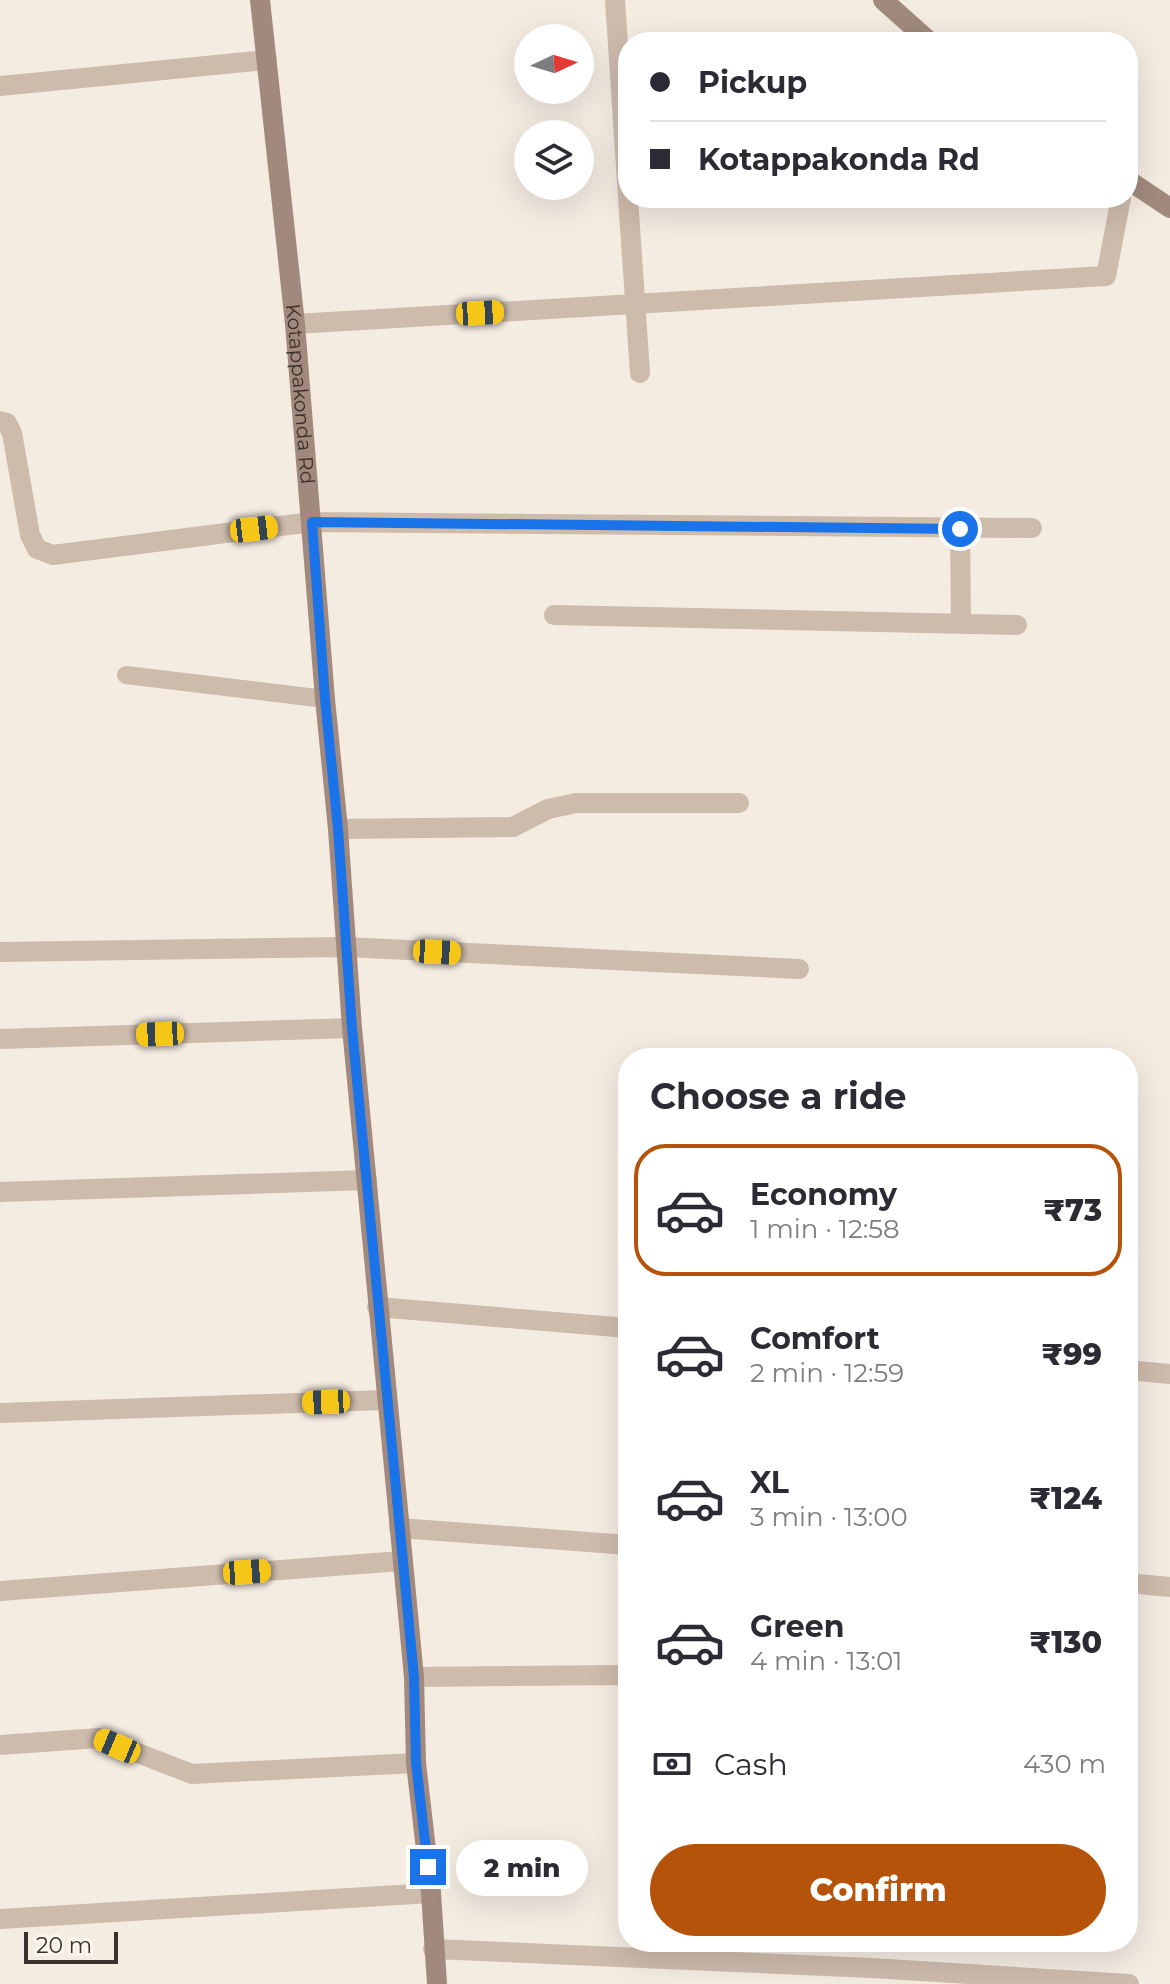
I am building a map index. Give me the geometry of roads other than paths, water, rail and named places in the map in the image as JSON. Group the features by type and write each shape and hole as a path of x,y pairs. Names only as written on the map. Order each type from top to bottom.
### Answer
{"main road":[{"name":"Kotappakonda Rd","path":"260,0 295,324 352,1028 385,1400 414,1677 416,1763 431,1893 437,1984"},
{"path":"883,0 919,32"},
{"path":"1138,187 1170,208"}],"street":[{"path":"615,0 618,46"},
{"path":"0,86 267,60"},
{"path":"629,208 640,373"},
{"path":"295,324 1106,276 1119,208"},
{"path":"0,421 7,423 12,433 30,535 37,549 53,555 312,522 1032,528"},
{"path":"960,529 961,623"},
{"path":"554,615 1017,625"},
{"path":"338,829 513,827 548,809 576,803 739,803"},
{"path":"0,952 346,947 799,969"},
{"path":"0,1039 352,1028"},
{"path":"0,1192 367,1180"},
{"path":"377,1307 618,1327"},
{"path":"1138,1371 1170,1374"},
{"path":"0,1413 385,1400"},
{"path":"399,1528 618,1544"},
{"path":"0,1591 401,1561"},
{"path":"1138,1584 1170,1587"},
{"path":"414,1677 618,1675"},
{"path":"0,1745 99,1738 192,1774 416,1763"},
{"path":"0,1919 431,1893"},
{"path":"433,1949 1129,1984"}],"lane":[{"path":"126,675 325,699"}]}
